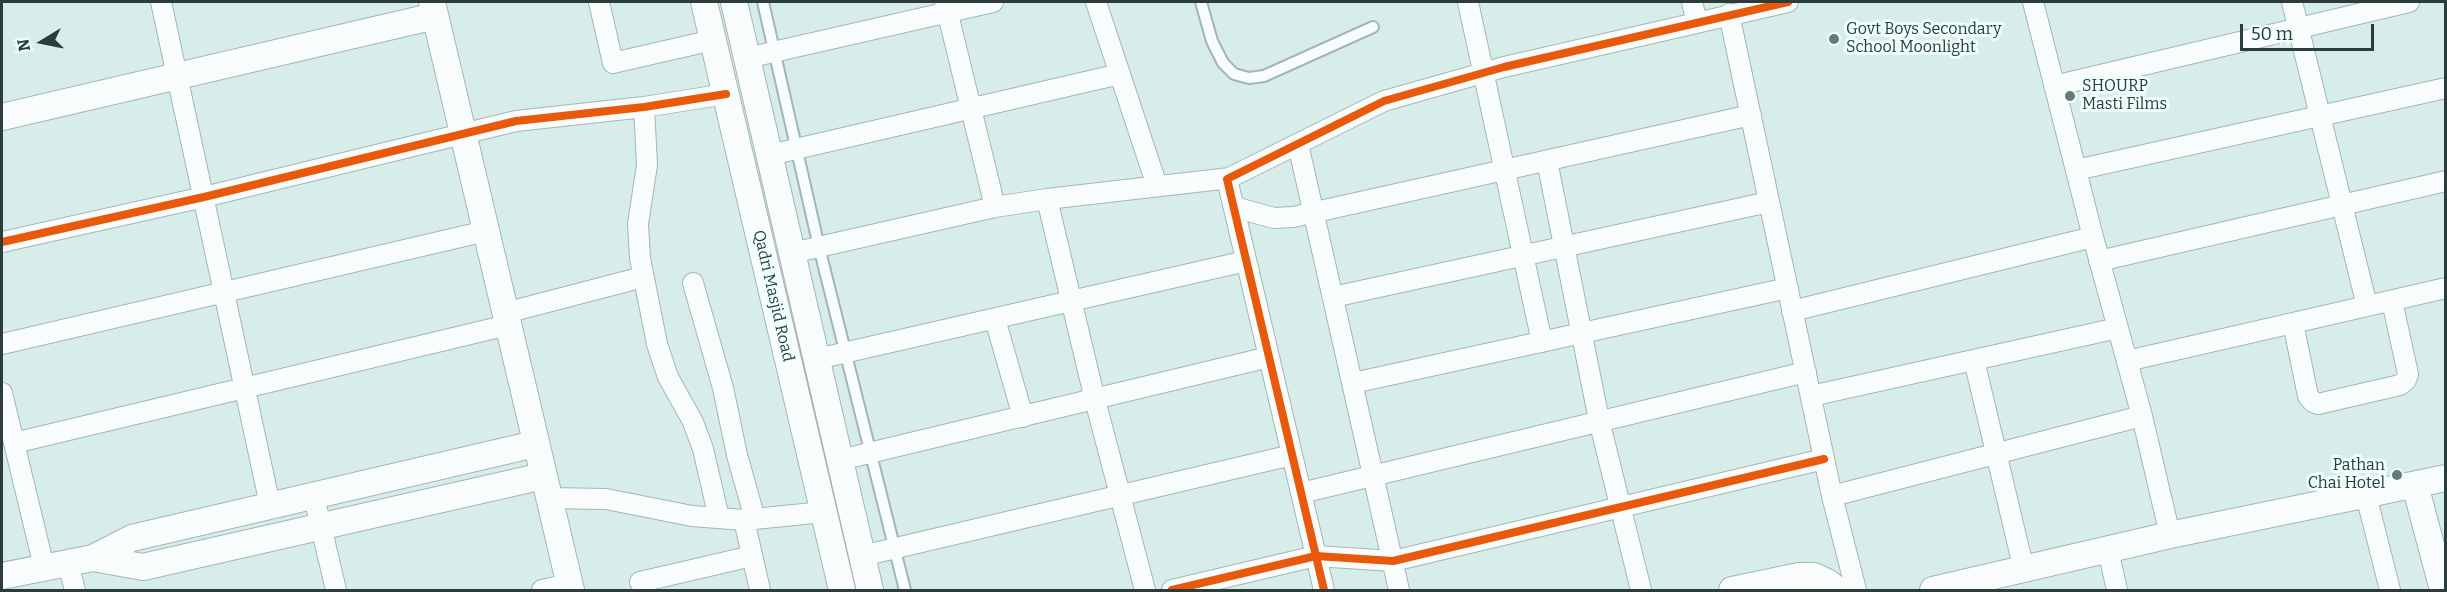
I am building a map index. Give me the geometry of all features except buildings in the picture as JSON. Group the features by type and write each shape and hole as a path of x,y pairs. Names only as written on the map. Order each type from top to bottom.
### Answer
{"street":[{"path":"161,2 270,505"},
{"path":"599,2 613,63 713,40"},
{"name":"Qadri Masjid Road","path":"704,2 842,591"},
{"name":"Qadri Masjid Road","path":"734,2 870,591"},
{"path":"747,58 946,7 993,2"},
{"path":"1096,2 1157,186"},
{"path":"1468,2 1542,342"},
{"path":"1692,2 1696,22"},
{"path":"792,253 995,207 1230,178 1384,101 1483,73 1788,2"},
{"path":"2035,2 2054,86 2142,416 2170,535"},
{"path":"2292,2 2367,306"},
{"path":"2054,86 2409,2"},
{"path":"946,7 995,207"},
{"path":"2,117 178,75 433,9 570,587 542,591"},
{"path":"1729,14 1832,496 1856,591"},
{"path":"770,155 1120,74"},
{"path":"2076,170 2445,88"},
{"path":"2,242 204,197 462,134 546,117 644,107 726,94"},
{"path":"644,107 647,165 638,224 643,277 657,344 668,377 693,422 703,449 720,518"},
{"path":"1234,207 1274,218 1293,218 1751,115"},
{"path":"1298,144 1399,591"},
{"path":"1547,161 1599,420 1641,591"},
{"path":"1230,178 1227,179 1324,591"},
{"path":"2099,261 2445,181"},
{"path":"1047,199 1095,400 1145,591"},
{"path":"1333,297 1769,202"},
{"path":"2,344 486,231"},
{"path":"1792,310 2093,237"},
{"path":"817,359 1246,261"},
{"path":"14,443 246,387 507,319 643,277"},
{"path":"693,284 723,388 749,519 752,556 760,591"},
{"path":"1353,383 1788,288"},
{"path":"2127,362 2445,288"},
{"path":"2293,323 2308,396 2318,404 2400,384 2406,380 2408,374 2392,300"},
{"path":"995,319 1023,417"},
{"path":"1811,396 2118,328"},
{"path":"840,460 1269,357"},
{"path":"1974,360 2024,570"},
{"path":"1301,493 1806,372"},
{"path":"2,393 14,443 56,565 75,591"},
{"path":"1832,496 2142,416"},
{"path":"2,576 93,558 132,538 535,444"},
{"path":"862,556 1292,455"},
{"path":"1172,591 1316,556 1393,561 1824,459"},
{"path":"1933,591 2170,535 2445,478"},
{"path":"2415,485 2443,591"},
{"path":"93,558 143,567 321,526 546,487 692,516 749,519 824,512"},
{"path":"2366,495 2390,591"},
{"path":"314,497 336,591"},
{"path":"2108,550 2116,591"},
{"path":"640,582 752,556"},
{"path":"1732,591 1799,576 1814,576 1831,588"}],"lane":[{"path":"763,2 819,247 906,591"},
{"path":"1201,2 1212,41 1223,63 1234,74 1249,78 1264,76 1373,27"}],"cycle path":[{"path":"1324,590 1227,179 1384,101 1504,67 1788,2"},
{"path":"2,242 204,197 516,121 644,107 726,94"},
{"path":"1172,590 1316,556 1393,561 1824,459"}],"place":[{"name":"Govt Boys Secondary School Moonlight","path":"1834,39"},
{"name":"SHOURP Masti Films","path":"2070,96"},
{"name":"Pathan Chai Hotel","path":"2397,475"}]}
